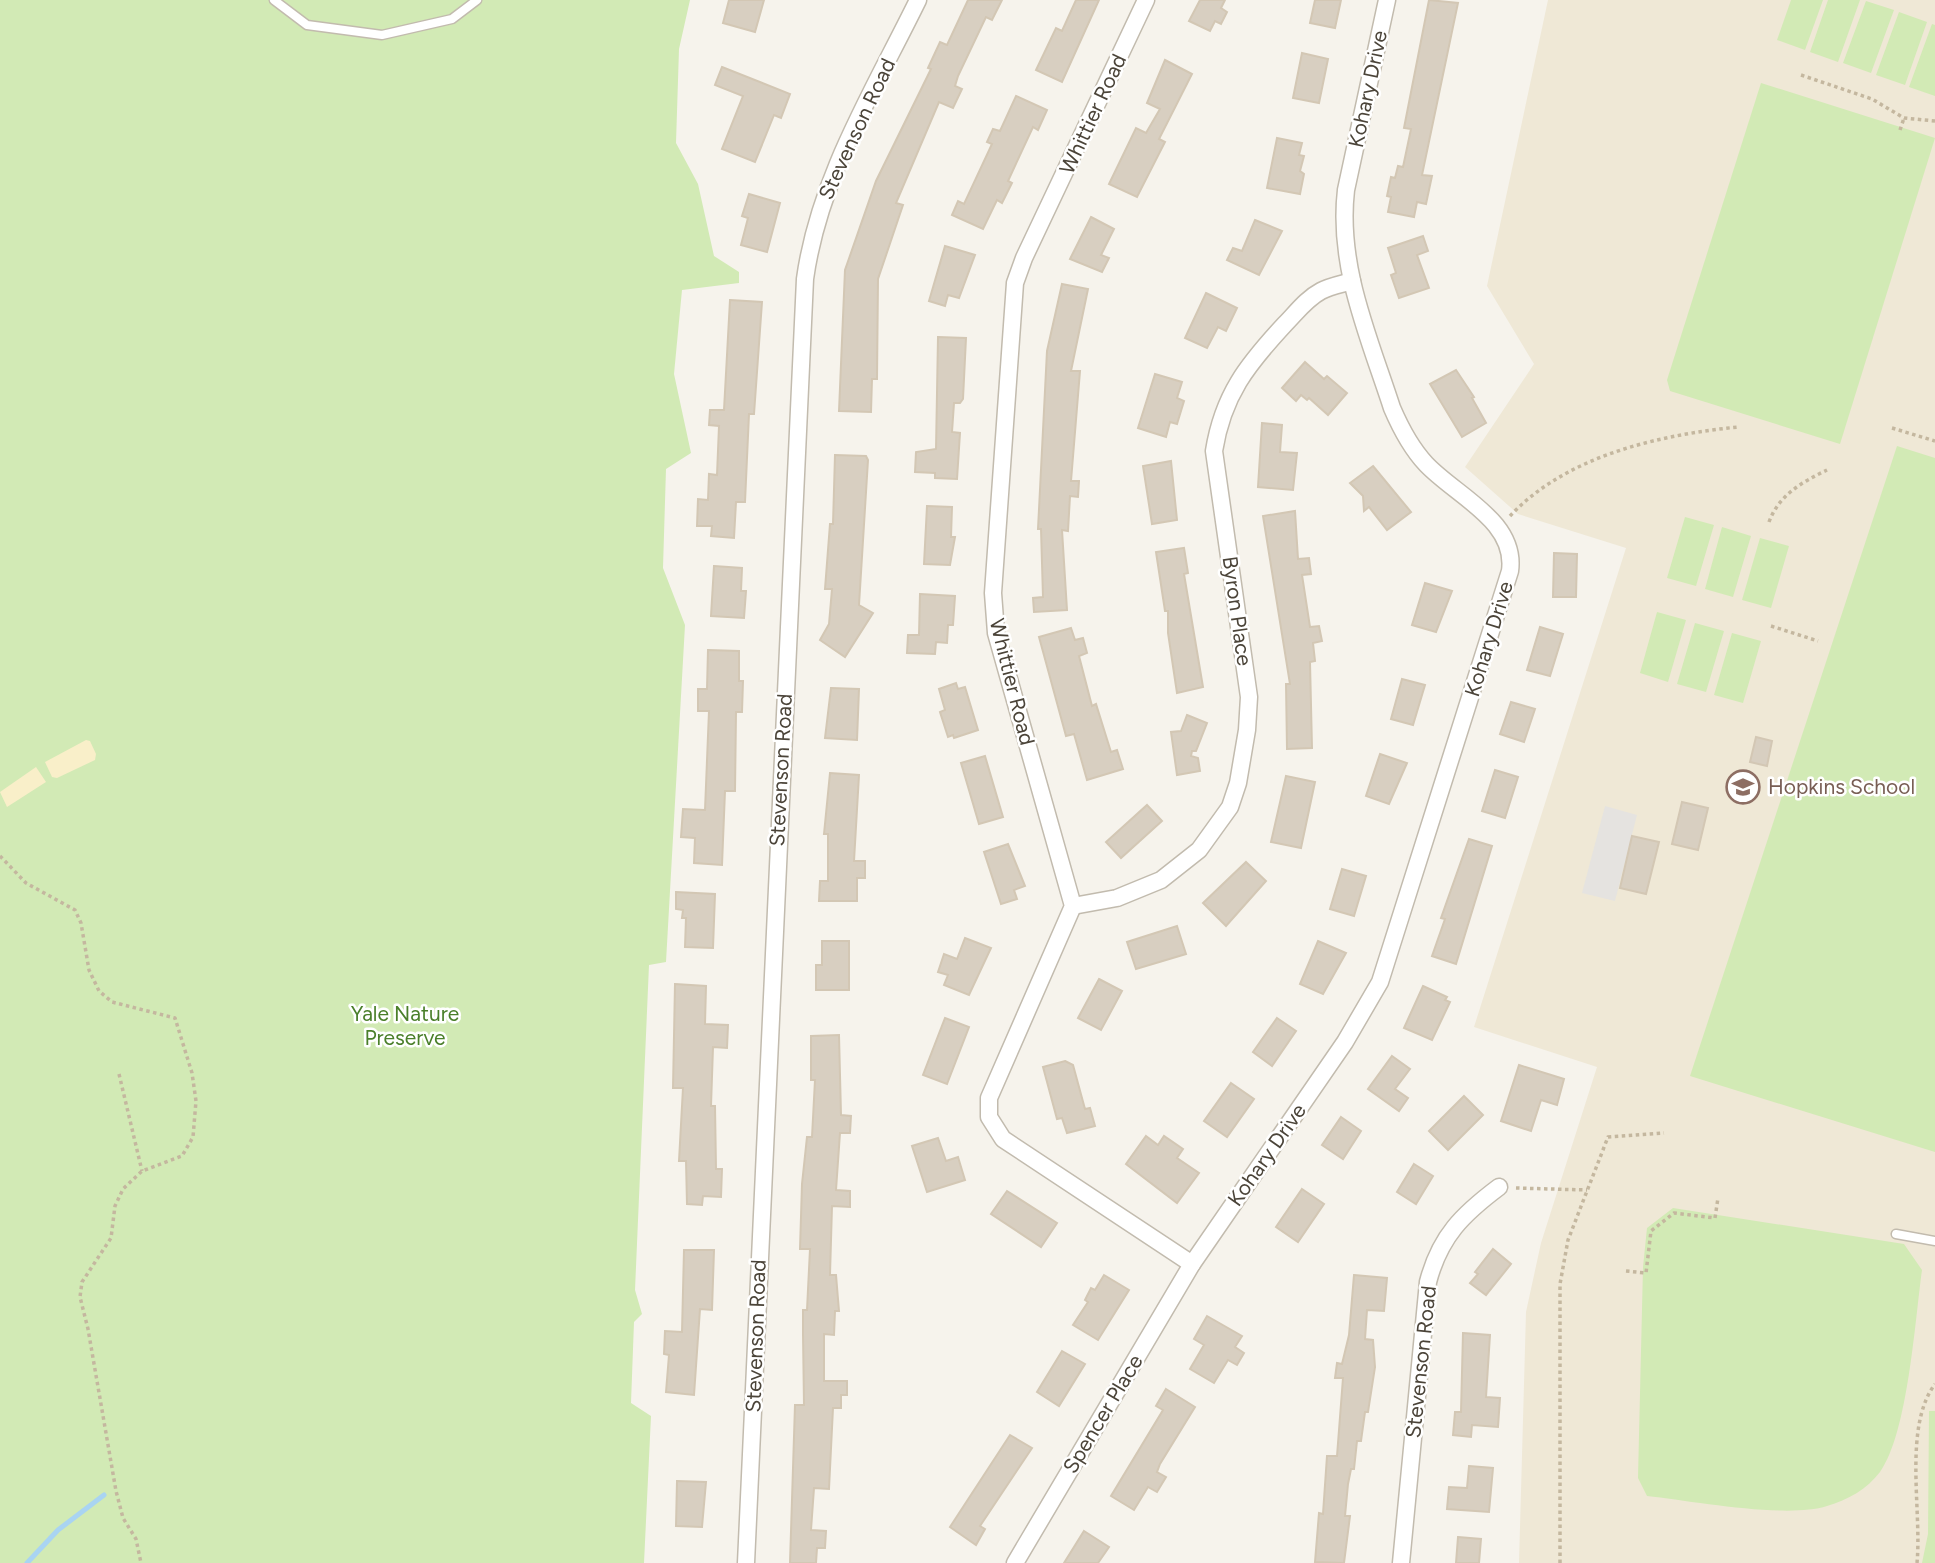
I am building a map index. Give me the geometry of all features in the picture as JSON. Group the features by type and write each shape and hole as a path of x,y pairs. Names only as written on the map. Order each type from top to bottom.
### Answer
{"street":[{"name":"Stevenson Road","path":"746,1563 805,279 814,230 828,183 918,0"},
{"name":"Whittier Road","path":"1073,906 996,633 993,593 1011,320 1015,283 1024,258 1146,0"},
{"name":"Kohary Drive","path":"1192,1264 1345,1042 1380,982 1510,571 1510,547 1499,528 1429,467 1403,432 1392,408 1352,281 1343,238 1346,190 1387,0"},
{"name":"Byron Place","path":"1073,906 1117,898 1161,880 1199,850 1230,807 1243,760 1249,697 1214,451 1219,420 1231,391 1259,351 1303,305 1321,291 1352,281"},
{"path":"1073,906 989,1098 989,1117 1003,1139 1192,1264"},
{"name":"Stevenson Road","path":"1401,1563 1428,1282 1435,1254 1449,1232 1474,1206 1499,1187"},
{"name":"Spencer Place","path":"1015,1563 1192,1264"}],"lane":[{"path":"274,0 307,25 382,35 452,19 477,0"},
{"path":"1896,1234 1935,1241"}],"path":[{"path":"1801,75 1872,99 1904,118 1935,121"},
{"path":"1900,130 1904,118"},
{"path":"1499,528 1546,485 1573,468 1677,435 1738,428"},
{"path":"1892,428 1935,441"},
{"path":"1769,522 1778,503 1788,494 1827,470"},
{"path":"1771,626 1818,642"},
{"path":"0,856 26,883 75,910 81,923 89,970 99,991 112,1002 175,1018 195,1091 193,1138 182,1156 142,1171 118,1198 111,1238 82,1282 80,1297 116,1492 123,1518 136,1539 141,1563"},
{"path":"119,1074 142,1171"},
{"path":"1560,1563 1560,1283 1568,1240 1608,1138 1664,1133"},
{"path":"1499,1187 1587,1190"},
{"path":"1626,1271 1646,1273 1651,1231 1674,1213 1715,1218 1718,1198"},
{"path":"1917,1563 1919,1427 1925,1398 1935,1384"}],"shaded area":[{"name":"Hopkins School","path":"1548,0 1935,0 1935,1563 1519,1563 1526,1312 1541,1243 1597,1067 1474,1027 1626,548 1518,514 1465,467 1534,364 1487,286"},
{"path":"1605,806 1637,815 1615,901 1582,893"}],"green space":[{"name":"Yale Nature Preserve","path":"0,0 690,0 679,49 676,143 698,184 714,256 739,272 739,283 682,290 674,374 691,453 666,469 663,568 685,625 666,962 649,965 635,1290 642,1314 634,1322 631,1403 651,1416 644,1563 0,1563"},
{"path":"1791,0 1823,0 1805,50 1777,40"},
{"path":"1828,0 1860,0 1838,62 1810,52"},
{"path":"1866,1 1894,10 1871,73 1843,63"},
{"path":"1899,12 1927,22 1905,85 1876,75"},
{"path":"1932,24 1935,25 1935,96 1909,87"},
{"path":"1761,83 1935,138 1840,444 1670,391 1667,380"},
{"path":"1897,446 1935,458 1935,1152 1690,1076"},
{"path":"1685,517 1714,525 1696,586 1667,578"},
{"path":"1722,527 1751,536 1733,597 1705,589"},
{"path":"1760,538 1789,546 1771,608 1742,600"},
{"path":"1657,612 1686,620 1668,682 1640,673"},
{"path":"1695,623 1724,631 1706,692 1677,684"},
{"path":"1732,633 1761,641 1743,703 1714,695"},
{"path":"1673,1208 1904,1244 1922,1270 1909,1375 1897,1431 1890,1454 1880,1472 1856,1493 1827,1506 1788,1511 1739,1508 1647,1496 1638,1478 1643,1267 1647,1228"},
{"path":"1929,1411 1935,1411 1935,1563 1922,1563 1928,1534"}],"sand":[{"path":"86,740 90,741 96,754 95,760 57,778 52,777 45,762"},
{"path":"36,767 46,782 7,807 0,792"}],"building":[{"path":"729,0 764,0 755,32 723,23"},
{"path":"968,0 1002,0 992,20 986,17 958,76 955,86 962,89 953,108 939,102 896,203 903,205 878,279 877,379 872,379 871,412 839,411 845,270 876,181 931,69 928,68 940,42 947,45"},
{"path":"1076,0 1099,0 1062,82 1036,70 1056,28 1062,31"},
{"path":"1200,0 1225,0 1221,8 1227,12 1221,24 1215,21 1210,31 1189,21"},
{"path":"1315,0 1341,0 1335,28 1310,23"},
{"path":"1429,0 1458,3 1422,175 1432,176 1426,204 1417,202 1414,217 1388,212 1391,197 1387,196 1391,177 1395,178 1398,166 1403,167 1411,129 1404,128"},
{"path":"1302,53 1328,59 1319,103 1293,98"},
{"path":"1165,60 1192,74 1159,139 1165,142 1137,197 1109,184 1136,128 1146,133 1160,109 1147,103"},
{"path":"722,67 790,94 781,118 774,115 755,162 722,149 743,96 715,85"},
{"path":"1016,96 1047,110 1038,130 1033,127 1008,181 1012,183 1002,203 997,200 983,229 952,215 958,201 964,204 992,144 987,142 993,129 1000,131"},
{"path":"1277,138 1302,143 1299,155 1304,156 1300,171 1304,174 1300,194 1267,188"},
{"path":"749,194 780,203 767,252 741,245 748,218 742,216"},
{"path":"1091,217 1114,229 1101,255 1109,258 1102,272 1070,259"},
{"path":"1255,220 1282,231 1259,275 1227,260 1233,248 1242,251"},
{"path":"1423,236 1428,251 1417,255 1429,288 1399,298 1391,275 1396,273 1388,248"},
{"path":"945,246 975,255 959,298 948,295 945,306 929,301"},
{"path":"1062,284 1088,289 1071,371 1080,371 1071,481 1079,481 1078,497 1070,496 1068,531 1062,530 1067,610 1034,612 1033,598 1043,597 1041,529 1038,529 1047,351"},
{"path":"1206,293 1237,308 1226,331 1218,327 1207,348 1185,338"},
{"path":"730,300 762,302 754,414 749,414 745,502 736,502 734,538 711,536 712,526 697,526 698,499 708,500 709,474 717,475 719,426 709,425 710,410 724,410"},
{"path":"938,337 966,338 963,399 960,403 954,403 952,432 960,433 957,479 935,478 935,473 915,472 916,452 936,449"},
{"path":"1305,362 1324,379 1327,376 1347,393 1328,415 1309,398 1307,400 1301,395 1296,401 1282,388"},
{"path":"1456,370 1474,397 1472,398 1486,423 1462,437 1430,384"},
{"path":"1155,374 1182,382 1177,398 1184,401 1177,424 1170,422 1166,437 1138,428"},
{"path":"1262,423 1282,425 1280,452 1297,453 1293,490 1258,487"},
{"path":"835,455 866,456 868,460 859,605 873,613 845,657 820,640 829,624 832,589 825,589 830,524 833,524"},
{"path":"1171,461 1177,520 1152,524 1143,466"},
{"path":"1373,466 1411,512 1387,530 1369,507 1364,511 1363,496 1350,483"},
{"path":"927,506 952,507 951,537 955,537 950,565 924,564"},
{"path":"1295,511 1298,559 1309,558 1311,574 1302,575 1310,627 1319,626 1322,641 1313,643 1315,661 1310,662 1312,748 1287,749 1286,684 1290,684 1263,516"},
{"path":"1184,548 1188,573 1184,574 1203,687 1177,693 1168,633 1168,611 1165,611 1156,552"},
{"path":"1554,553 1577,554 1576,597 1553,597"},
{"path":"714,566 742,568 741,591 746,591 744,618 711,616"},
{"path":"1425,583 1452,591 1436,632 1412,625"},
{"path":"920,594 955,596 953,625 948,625 947,643 936,642 935,654 907,653 908,635 919,635"},
{"path":"1540,627 1563,634 1550,676 1527,670"},
{"path":"1071,628 1075,640 1083,638 1087,653 1079,656 1092,706 1096,704 1111,752 1117,750 1123,769 1087,780 1074,734 1066,736 1039,637"},
{"path":"708,650 739,651 739,681 743,681 742,712 736,712 735,791 725,791 722,865 694,863 695,838 681,837 683,809 705,810 709,711 698,711 698,689 707,689"},
{"path":"1402,679 1425,685 1413,725 1391,719"},
{"path":"956,683 958,689 965,687 978,730 954,738 953,735 948,737 940,712 945,710 939,689"},
{"path":"831,688 859,689 857,740 825,738"},
{"path":"1511,702 1535,709 1524,742 1500,734"},
{"path":"1187,715 1207,723 1196,751 1192,751 1191,756 1198,758 1200,771 1177,775 1171,732 1181,731"},
{"path":"1756,737 1772,741 1767,766 1750,762"},
{"path":"1380,754 1407,763 1389,804 1366,796"},
{"path":"985,756 1003,817 979,824 961,763"},
{"path":"1495,770 1518,777 1505,818 1482,811"},
{"path":"830,773 859,775 854,861 865,861 865,878 857,878 857,901 819,901 820,881 828,881 828,834 824,834"},
{"path":"1286,776 1315,782 1301,848 1271,842"},
{"path":"1682,802 1708,808 1698,850 1672,844"},
{"path":"1147,805 1162,821 1121,858 1106,842"},
{"path":"1632,836 1659,842 1646,894 1620,888"},
{"path":"1469,839 1492,846 1456,964 1432,956 1445,919 1441,918"},
{"path":"1008,844 1025,886 1014,890 1017,899 1001,904 984,852"},
{"path":"1246,862 1266,881 1226,926 1203,903"},
{"path":"1342,869 1366,876 1354,916 1330,909"},
{"path":"676,892 715,894 713,948 685,947 686,918 682,918 683,910 676,909"},
{"path":"1177,926 1186,954 1136,969 1127,942"},
{"path":"965,938 991,948 969,995 944,985 948,975 938,972 944,954 957,959"},
{"path":"822,941 849,941 849,990 816,990 816,965 822,965"},
{"path":"1318,941 1346,953 1323,994 1300,984"},
{"path":"1099,979 1122,991 1101,1030 1078,1018"},
{"path":"675,984 706,986 705,1024 728,1025 727,1048 713,1047 711,1106 715,1106 716,1169 722,1169 721,1197 703,1196 702,1205 687,1204 686,1161 679,1161 683,1088 673,1088"},
{"path":"1423,986 1447,997 1445,1000 1450,1002 1432,1040 1404,1028"},
{"path":"945,1018 969,1027 947,1084 923,1075"},
{"path":"1277,1018 1296,1031 1272,1066 1253,1052"},
{"path":"839,1035 841,1115 851,1116 850,1133 840,1133 836,1190 850,1191 850,1207 832,1206 830,1275 836,1275 839,1311 835,1311 834,1335 824,1334 824,1381 847,1381 847,1395 841,1395 841,1408 833,1408 829,1489 814,1488 811,1530 826,1531 825,1548 817,1548 816,1563 790,1563 795,1405 804,1405 803,1310 807,1310 810,1249 800,1249 802,1184 807,1137 812,1137 815,1080 811,1080 811,1036"},
{"path":"1392,1056 1410,1069 1395,1089 1408,1098 1399,1111 1368,1089"},
{"path":"1065,1061 1073,1065 1085,1109 1090,1108 1095,1126 1067,1133 1062,1118 1057,1119 1043,1067"},
{"path":"1519,1065 1564,1079 1557,1105 1541,1100 1531,1131 1501,1121"},
{"path":"1231,1083 1254,1099 1227,1137 1204,1121"},
{"path":"1464,1096 1483,1115 1448,1150 1429,1131"},
{"path":"1341,1117 1361,1131 1343,1159 1322,1145"},
{"path":"1146,1136 1158,1145 1164,1136 1183,1149 1177,1158 1199,1173 1177,1203 1126,1164"},
{"path":"938,1138 946,1161 958,1157 965,1180 927,1192 912,1146"},
{"path":"1414,1164 1433,1176 1416,1204 1397,1192"},
{"path":"1302,1189 1324,1204 1298,1242 1276,1227"},
{"path":"1007,1191 1057,1223 1041,1247 991,1214"},
{"path":"1493,1249 1511,1264 1486,1295 1470,1283"},
{"path":"684,1250 714,1250 712,1310 700,1309 694,1395 666,1392 669,1355 664,1354 665,1331 682,1332"},
{"path":"1104,1275 1129,1290 1098,1340 1073,1325 1088,1302 1085,1300 1091,1288 1095,1290"},
{"path":"1354,1275 1387,1278 1384,1311 1367,1310 1365,1339 1373,1340 1375,1367 1368,1412 1365,1412 1361,1441 1357,1441 1354,1469 1351,1469 1348,1484 1345,1516 1350,1516 1344,1563 1315,1562 1319,1513 1323,1514 1327,1456 1337,1456 1343,1378 1335,1378 1337,1363 1342,1364 1349,1335"},
{"path":"1207,1316 1242,1336 1235,1347 1244,1353 1237,1365 1228,1360 1214,1383 1190,1369 1204,1345 1194,1339"},
{"path":"1463,1333 1490,1335 1486,1397 1500,1398 1498,1427 1472,1425 1471,1437 1453,1435 1455,1412 1461,1412"},
{"path":"1062,1351 1085,1364 1059,1406 1037,1392"},
{"path":"1166,1389 1195,1407 1160,1464 1157,1472 1166,1477 1157,1492 1148,1487 1134,1510 1111,1496 1163,1410 1156,1406"},
{"path":"1010,1435 1032,1448 980,1526 985,1529 976,1545 950,1527"},
{"path":"1469,1466 1493,1468 1489,1512 1447,1509 1449,1487 1467,1488"},
{"path":"677,1481 706,1482 702,1527 676,1526"},
{"path":"1084,1531 1109,1547 1098,1563 1064,1563"},
{"path":"1458,1537 1481,1539 1479,1563 1456,1563"}],"waterway":[{"path":"27,1563 58,1530 104,1495"}],"place":[{"name":"Hopkins School","path":"1743,787"}]}
